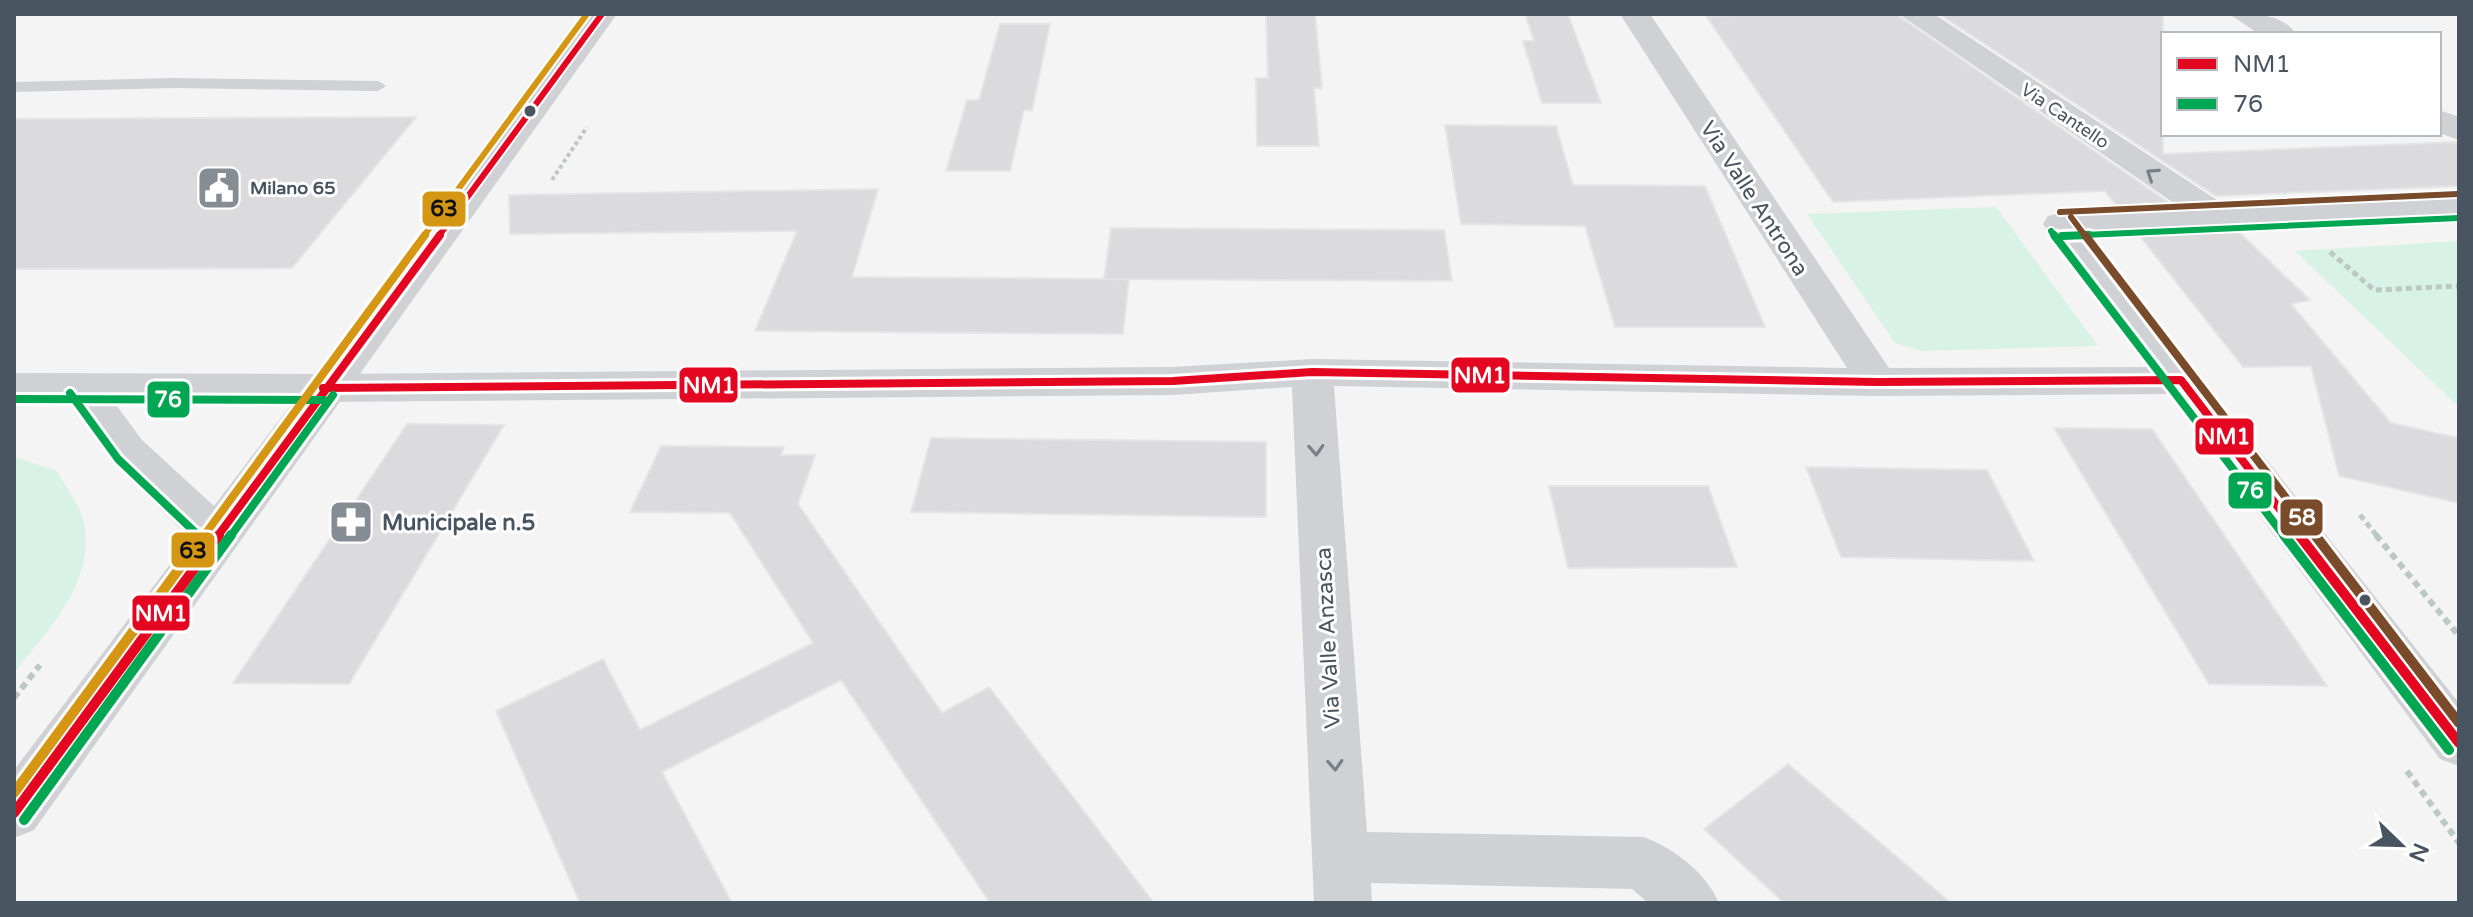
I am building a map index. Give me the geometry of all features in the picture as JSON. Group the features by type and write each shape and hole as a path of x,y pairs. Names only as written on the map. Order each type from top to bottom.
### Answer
{"street":[{"path":"14,813 323,388 602,14"},
{"name":"Via Valle Antrona","path":"1635,14 1877,382"},
{"name":"Via Cantello","path":"1914,14 2217,216"},
{"path":"2244,14 2277,32"},
{"path":"2441,121 2459,130"},
{"path":"2459,206 2061,224 2459,743"},
{"path":"14,387 323,388 1173,381 1312,372 1877,382 2181,380"},
{"name":"Via Valle Anzasca","path":"1312,372 1341,880"},
{"path":"80,386 127,451 216,535"},
{"path":"1341,880 1644,863 1690,903"}],"lane":[{"path":"14,87 174,83 378,86"}],"path":[{"path":"552,180 587,127"},
{"path":"2326,249 2374,290 2459,286"},
{"path":"2360,515 2459,636"},
{"path":"14,698 40,665"},
{"path":"2407,771 2459,843"}],"green space":[{"path":"1996,207 2098,346 1921,351 1895,343 1807,214"},
{"path":"2459,241 2459,407 2295,251"},
{"path":"14,457 57,471 81,514 86,542 83,563 66,603 14,673"}],"building":[{"path":"1266,14 1315,14 1322,88 1314,88 1319,146 1257,146 1256,78 1268,78"},
{"path":"1525,14 1568,14 1601,103 1542,103 1523,41 1534,41"},
{"path":"1896,14 2172,205 2118,208 2105,191 1833,202 1706,16"},
{"path":"1939,14 2163,14 2163,154 2459,143 2459,186 2216,196"},
{"path":"1000,24 1050,24 1032,111 1024,110 1010,171 946,171 967,100 979,100"},
{"name":"Milano 65","path":"416,117 292,268 14,269 14,119"},
{"path":"1445,125 1556,126 1573,185 1705,186 1765,327 1615,327 1585,226 1461,224"},
{"path":"878,189 852,277 1129,279 1123,334 755,331 797,231 510,234 509,195"},
{"path":"1111,228 1444,230 1452,281 1104,279"},
{"path":"2237,230 2310,300 2291,304 2391,423 2459,438 2459,503 2339,476 2311,366 2243,367 2139,235"},
{"path":"407,424 504,425 349,684 233,683"},
{"path":"2054,428 2152,429 2327,686 2209,684"},
{"path":"931,438 1266,442 1266,517 911,512"},
{"path":"661,446 784,447 781,455 815,455 798,504 942,713 989,687 1154,903 990,903 841,680 662,772 732,903 580,903 496,711 603,659 640,730 813,643 730,513 630,512"},
{"path":"1806,467 1987,470 2034,561 1841,557"},
{"path":"1549,486 1708,486 1737,567 1568,568"},
{"path":"1788,764 1951,903 1784,903 1704,829"}],"transit line":[{"name":"63","path":"14,793 587,14"},
{"name":"NM1","path":"14,813 602,14"},
{"name":"58","path":"2060,212 2458,194"},
{"name":"58","path":"2071,217 2459,723"},
{"name":"76","path":"2062,236 2459,218"},
{"name":"76","path":"2051,231 2449,750"},
{"name":"NM1","path":"323,388 1173,381 1312,372 1877,382 2181,380 2459,743"},
{"name":"76","path":"70,393 118,459 208,544"},
{"name":"76","path":"24,820 333,395"},
{"name":"76","path":"14,399 323,400"}],"place":[{"name":"Milano 65","path":"219,188"},
{"name":"Municipale n.5","path":"351,522"}]}
